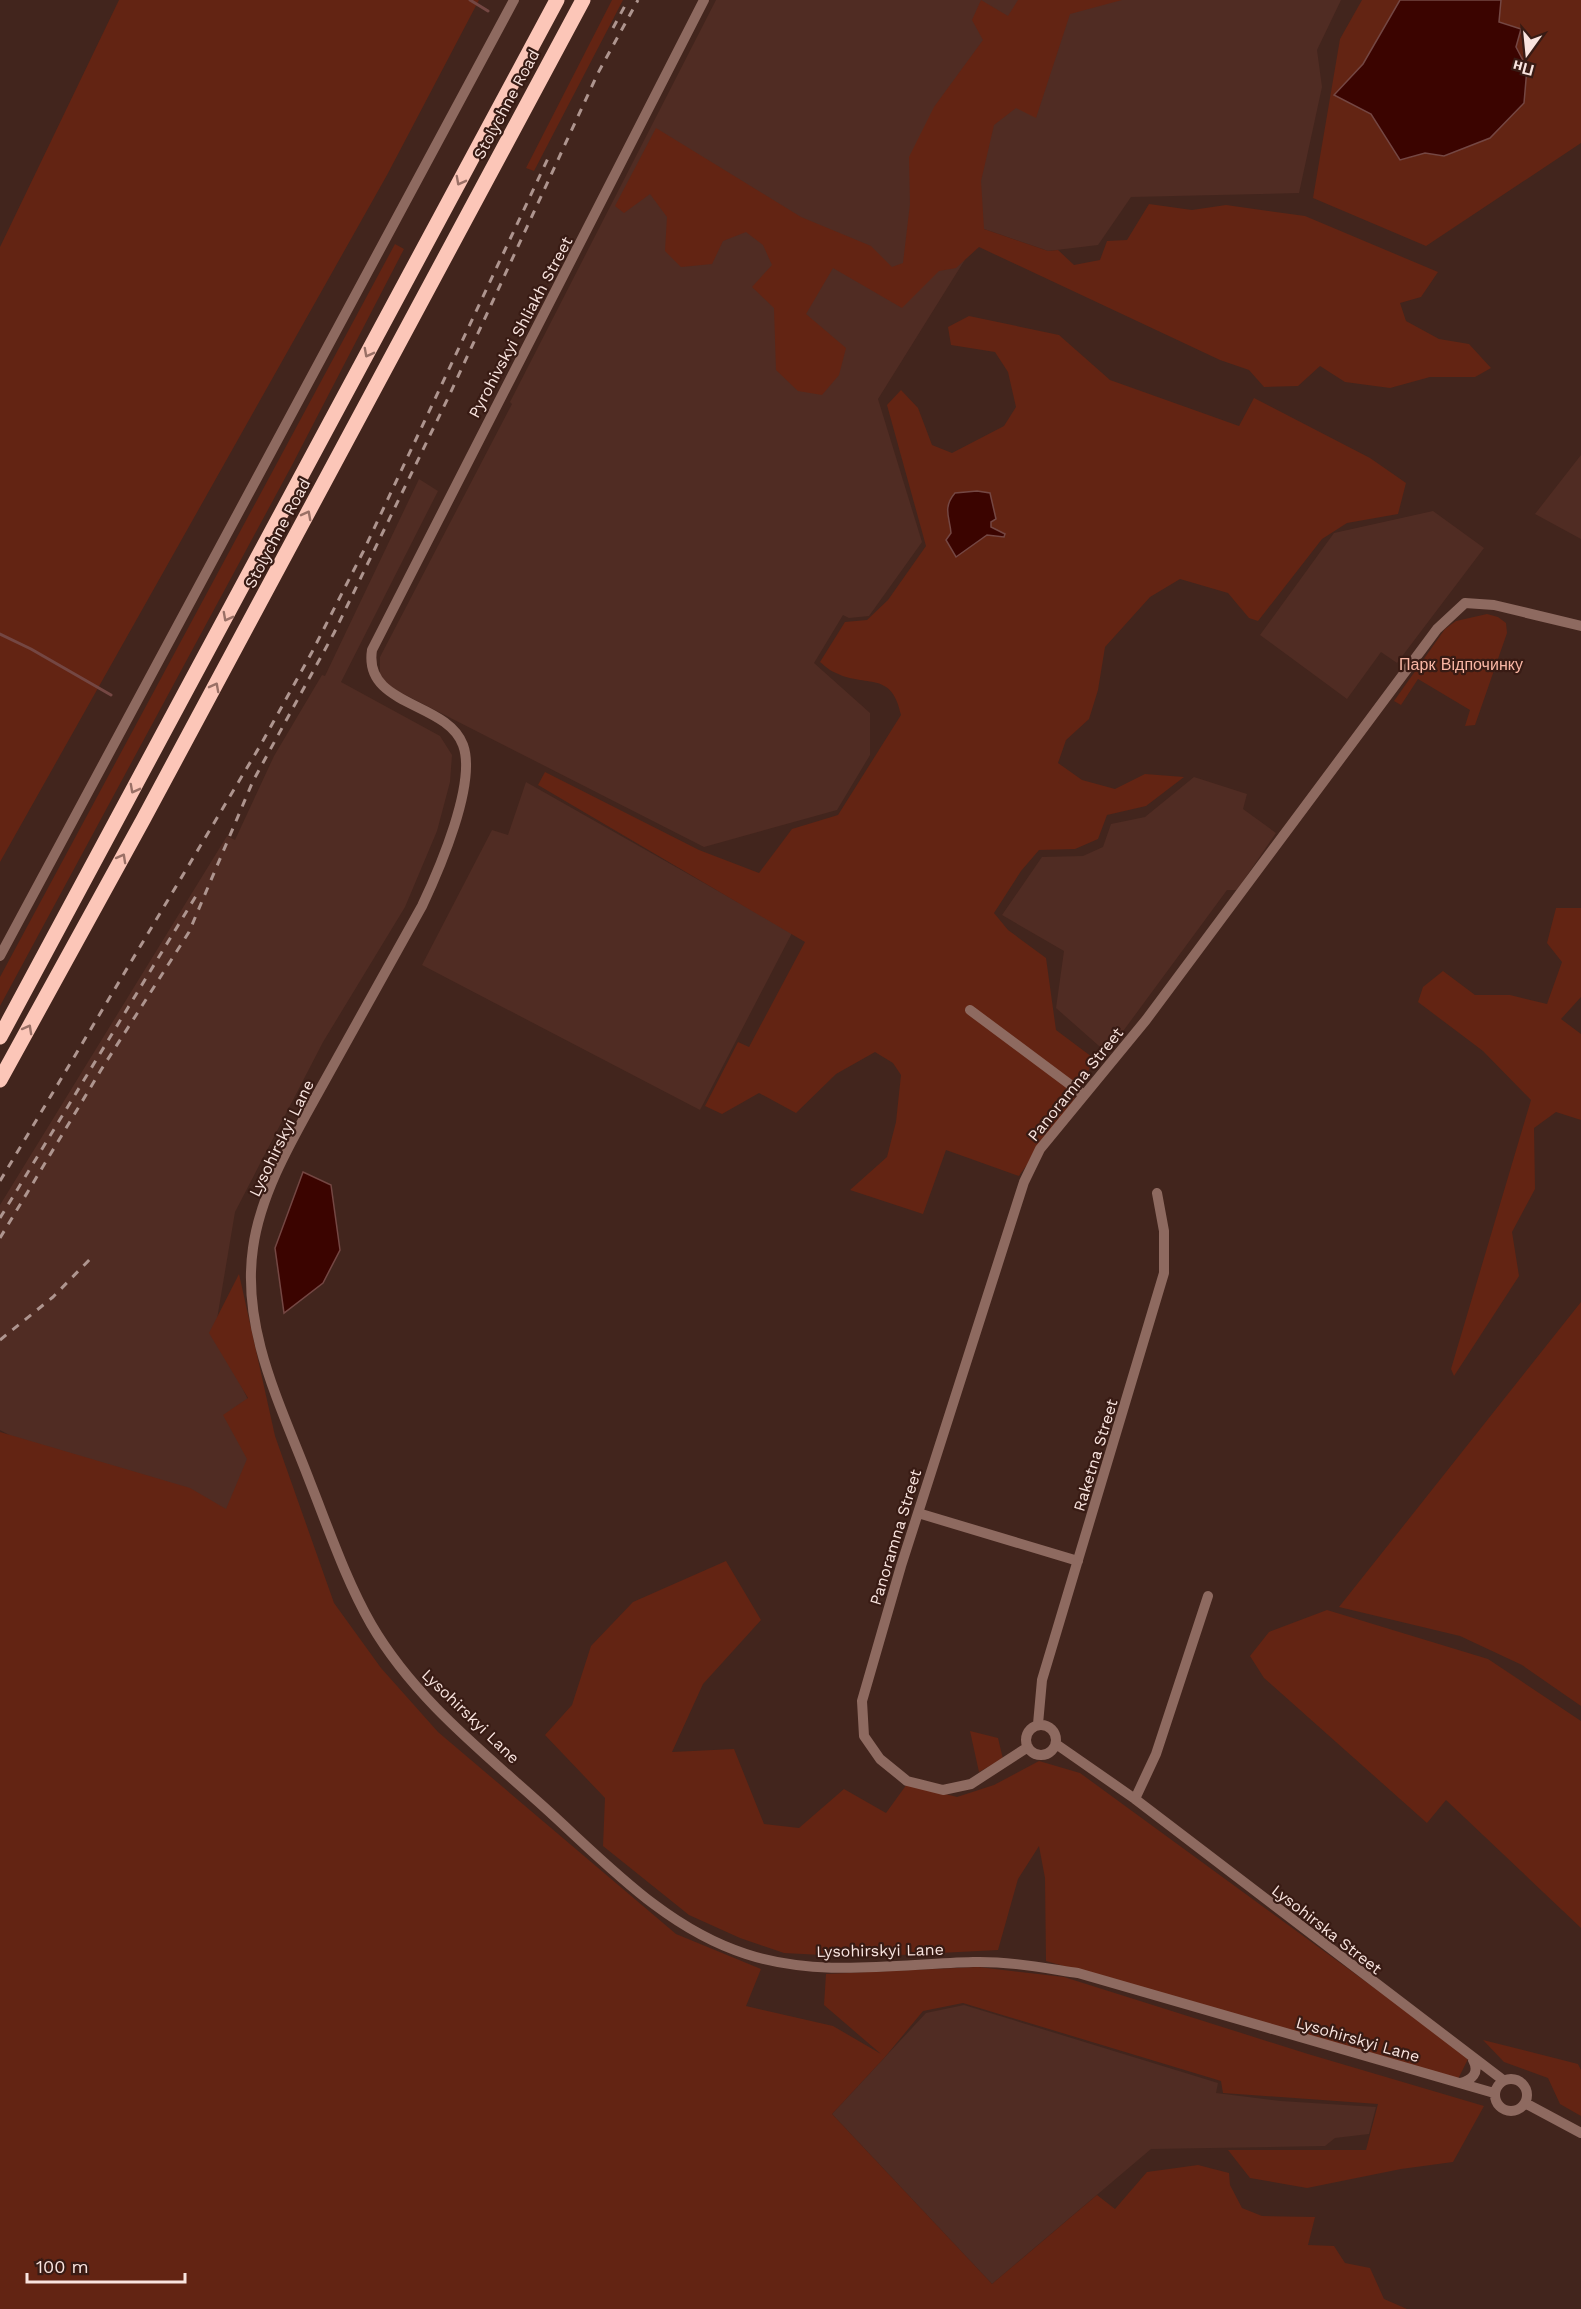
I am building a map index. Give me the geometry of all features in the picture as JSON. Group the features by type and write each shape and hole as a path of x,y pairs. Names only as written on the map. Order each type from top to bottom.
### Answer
{"highway":[{"name":"Stolychne Road","path":"0,1037 557,0"},
{"name":"Stolychne Road","path":"0,1080 143,820 583,0"}],"street":[{"path":"0,956 514,0"},
{"name":"Pyrohivskyi Shliakh Street","path":"372,670 370,658 375,640 704,0"},
{"name":"Panoramna Street","path":"1028,1747 971,1784 943,1790 907,1781 892,1771 864,1736 862,1701 866,1679 1024,1182 1040,1149 1146,1020 1437,629 1465,603 1494,605 1581,626"},
{"name":"Lysohirskyi Lane","path":"372,670 384,688 454,730 465,755 465,783 438,872 422,906 291,1143 272,1185 257,1224 250,1284 255,1324 264,1362 339,1556 373,1627 419,1690 661,1911 690,1930 728,1948 775,1962 800,1966 851,1968 978,1961 1078,1973 1494,2093"},
{"path":"970,1010 1084,1095"},
{"name":"Raketna Street","path":"1038,1724 1042,1680 1164,1273 1164,1231 1157,1193"},
{"path":"918,1513 1078,1561"},
{"path":"1135,1799 1153,1761 1208,1596"},
{"path":"1038,1724 1051,1727 1056,1735 1053,1751 1042,1755 1034,1754 1028,1747 1027,1734 1038,1724"},
{"name":"Lysohirska Street","path":"1056,1744 1135,1799 1473,2060 1503,2080"},
{"path":"1459,2084 1469,2080 1475,2074 1477,2066 1473,2060"},
{"path":"1503,2080 1518,2080 1524,2085 1527,2097 1525,2103 1515,2110 1508,2111 1500,2107 1494,2093 1503,2080"},
{"path":"1525,2103 1581,2133"}],"shaded area":[{"path":"716,0 1341,0 1317,50 1322,87 1299,193 1131,197 1098,245 1048,251 984,229 878,399 922,542 869,616 849,618 843,615 814,663 870,713 870,755 837,810 704,847 380,682 380,657 512,404 510,402"},
{"path":"1400,0 1501,0 1499,22 1521,29 1516,47 1527,68 1524,103 1490,138 1444,156 1425,153 1400,160 1371,114 1334,95 1363,64"},
{"path":"1581,455 1581,539 1535,514"},
{"path":"419,479 438,491 341,682 440,736 452,755 450,782 437,831 405,907 323,1042 235,1212 215,1331 275,1456 273,1576 0,1430 0,1205 227,836 235,840 274,756 322,675 325,676"},
{"path":"977,491 990,493 996,519 991,522 991,527 1005,534 1004,537 987,535 956,557 946,540 951,533 949,503 955,493"},
{"path":"1433,511 1484,548 1397,663 1381,652 1347,699 1260,635 1334,533"},
{"path":"1194,777 1247,794 1243,809 1276,833 1237,890 1227,890 1107,1053 1056,1008 1064,951 1002,915 1042,857 1083,856 1103,847 1111,824 1145,817"},
{"path":"526,782 792,933 700,1110 422,965 492,830 508,835"},
{"path":"303,1172 331,1185 340,1250 323,1283 284,1313 275,1248"},
{"path":"964,2005 1218,2083 1216,2093 1281,2101 1376,2107 1369,2134 1335,2138 1325,2146 1151,2149 992,2284 832,2114 926,2013"}],"green space":[{"path":"119,0 479,0 387,175 0,862 0,247"},
{"path":"612,0 623,0 534,171 526,168"},
{"path":"981,0 1008,16 1018,0 1122,0 1070,14 1036,118 1016,108 994,125 981,181 984,229 1048,251 1058,250 1074,265 1100,260 1107,241 1127,240 1149,204 1192,210 1226,205 1305,216 1438,272 1421,297 1400,303 1406,321 1439,339 1469,344 1491,368 1475,377 1430,377 1390,388 1345,382 1320,366 1298,386 1264,387 1249,370 1220,360 979,247 956,268 939,271 902,308 833,268 806,314 846,348 839,375 822,395 798,391 776,370 774,308 752,287 772,265 763,245 746,232 723,241 712,264 681,267 665,251 667,217 650,194 624,213 615,206 656,128 801,217 871,246 892,267 903,263 910,204 909,157 934,107 983,40 972,20"},
{"path":"1362,0 1581,0 1581,143 1426,246 1313,198 1340,39"},
{"path":"395,244 404,249 291,467 0,1006 0,977"},
{"path":"969,316 1059,335 1110,380 1239,426 1254,398 1370,458 1406,483 1398,514 1347,523 1322,539 1258,621 1249,618 1228,593 1180,579 1150,597 1105,647 1098,690 1089,719 1066,740 1058,763 1082,780 1115,789 1145,774 1184,777 1146,806 1107,815 1098,839 1075,849 1039,850 1021,871 994,913 1008,930 1046,958 1056,1030 1092,1057 1089,1070 1073,1101 1019,1176 946,1150 923,1214 850,1190 887,1157 896,1122 901,1075 893,1063 875,1052 836,1074 796,1113 759,1093 722,1114 705,1106 738,1042 749,1047 805,942 538,785 545,772 699,850 759,873 792,829 838,815 901,715 897,701 884,686 847,677 832,671 820,662 845,622 867,620 888,600 926,546 887,405 901,390 918,408 932,445 952,453 1004,426 1016,407 1008,372 995,352 951,345 948,327"},
{"name":"Парк Відпочинку","path":"1487,614 1498,617 1506,623 1507,633 1475,725 1465,726 1470,710 1418,679 1401,705 1394,701 1445,629 1456,621"},
{"path":"1556,908 1581,908 1581,997 1561,1019 1581,1034 1581,1120 1556,1112 1534,1128 1535,1189 1512,1232 1519,1276 1454,1376 1451,1369 1531,1100 1483,1051 1418,1002 1423,987 1443,971 1475,995 1510,995 1547,1004 1562,962 1547,943"},
{"path":"239,1274 275,1436 334,1603 381,1668 438,1732 676,1934 761,1969 746,2006 833,2026 881,2054 824,2005 826,1974 978,1967 1064,1977 1308,2054 1484,2106 1453,2162 1401,2169 1307,2188 1250,2178 1228,2150 1366,2150 1378,2104 1223,2093 1221,2081 963,2003 923,2011 885,2057 832,2114 992,2284 1097,2195 1115,2209 1147,2172 1198,2165 1229,2173 1230,2185 1242,2208 1262,2216 1315,2217 1308,2245 1334,2246 1345,2263 1370,2268 1384,2299 1407,2309 0,2309 0,1432 190,1488 226,1509 247,1459 223,1415 248,1398 209,1333"},
{"path":"1581,1302 1581,1706 1522,1665 1460,1636 1339,1607"},
{"path":"726,1561 761,1620 703,1684 672,1752 734,1749 764,1824 799,1828 844,1789 886,1813 907,1784 957,1797 994,1785 1039,1761 1080,1773 1469,2057 1458,2079 1046,1961 1045,1878 1039,1846 1018,1879 998,1950 861,1957 784,1953 740,1938 689,1915 603,1846 605,1798 545,1735 572,1705 591,1646 633,1602"},
{"path":"1327,1610 1488,1659 1581,1721 1581,1928 1446,1800 1427,1823 1264,1678 1250,1656 1269,1632"},
{"path":"970,1731 998,1738 1003,1759 979,1772"},
{"path":"1483,2040 1578,2064 1581,2070 1581,2116 1560,2104 1548,2078 1504,2062"}],"waterway":[{"path":"470,0 488,11"},
{"path":"0,634 111,695"}],"railway":[{"path":"613,28 628,0"},
{"path":"0,1238 101,1070 189,932 253,781 334,633 449,396 598,73 638,0"},
{"path":"0,1181 260,746 312,652 363,552 550,154"},
{"path":"0,1218 199,891"},
{"path":"0,1340 53,1297 93,1256"}]}
